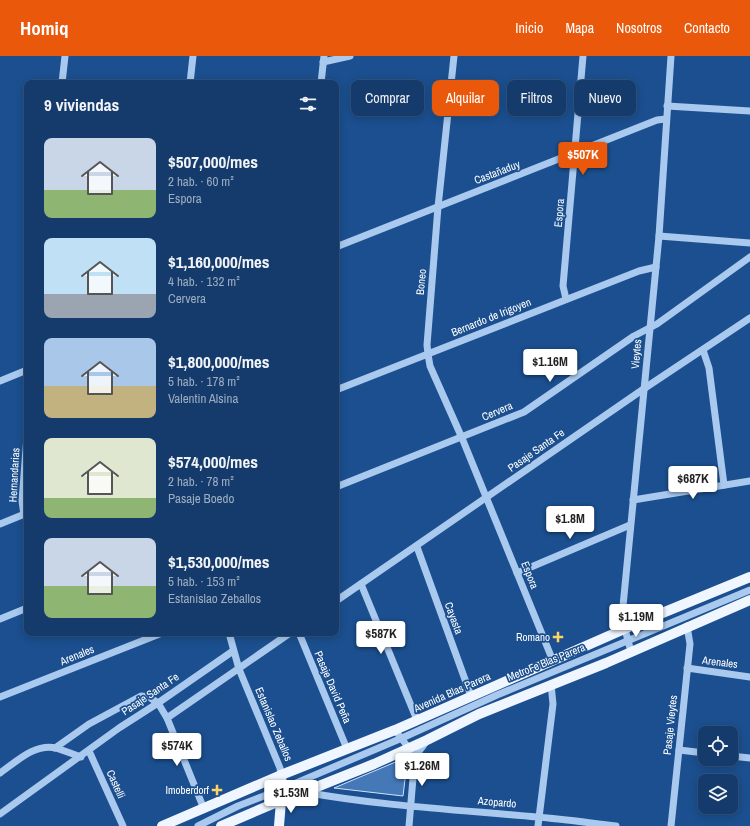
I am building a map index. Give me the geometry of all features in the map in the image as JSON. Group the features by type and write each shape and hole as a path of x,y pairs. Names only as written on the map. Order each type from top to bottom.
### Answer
{"main road":[{"name":"Avenida Blas Parera","path":"162,826 282,775 395,730 625,629 750,577"},
{"path":"221,826 374,764 479,714 631,652 750,600"},
{"name":"Estanislao Zeballos","path":"279,826 282,800 282,775"}],"street":[{"path":"62,80 65,56"},
{"path":"190,80 193,56"},
{"path":"321,80 323,59 350,56"},
{"name":"Boneo","path":"454,56 438,207 427,345 430,366 462,438 486,498"},
{"name":"Espora","path":"566,299 563,286 583,56"},
{"name":"Vieytes","path":"631,652 627,641 623,606 659,236 671,56"},
{"path":"667,106 750,111"},
{"name":"Castañaduy","path":"339,246 657,120 666,119"},
{"path":"659,236 750,243"},
{"name":"Cervera","path":"339,486 462,438 530,408 634,336 650,328 750,257"},
{"name":"Bernardo de Irigoyen","path":"339,389 639,270 656,267"},
{"name":"Pasaje Santa Fe","path":"339,599 417,547 645,388 750,318"},
{"path":"703,350 709,368 724,485"},
{"path":"0,381 24,371"},
{"name":"Hernandarias","path":"24,475 22,501 24,508"},
{"path":"633,500 750,481"},
{"name":"Espora","path":"486,498 553,661"},
{"path":"0,524 24,515"},
{"path":"517,573 630,525"},
{"name":"Cayasta","path":"417,547 471,696"},
{"path":"361,584 417,720"},
{"name":"MetroFe Blas Parera","path":"198,826 238,806 402,738 497,695 750,590"},
{"path":"0,619 24,609"},
{"name":"Pasaje Vieytes","path":"671,826 690,644 688,626"},
{"name":"Arenales","path":"0,697 154,636"},
{"name":"Estanislao Zeballos","path":"230,636 239,669 282,775"},
{"path":"167,718 286,636"},
{"name":"Pasaje David Peña","path":"300,636 347,749"},
{"name":"Pasaje Santa Fe","path":"0,814 119,728 233,651"},
{"name":"Arenales","path":"687,668 750,677"},
{"path":"538,826 553,704 550,684"},
{"path":"55,748 89,724 141,696 149,697 158,703 167,718 204,809"},
{"path":"395,730 411,751 414,766"},
{"path":"409,826 414,766 420,748 427,740"},
{"path":"0,773 30,753 46,748 55,748 80,757"},
{"path":"679,750 698,752"},
{"name":"Castelli","path":"89,751 123,826"},
{"path":"738,757 750,758"},
{"name":"Azopardo","path":"304,792 411,806 539,817 616,826"}],"building":[{"path":"405,758 407,763 403,796 334,788"}],"place":[{"name":"Romano","path":"558,637"},
{"name":"Imoberdorf","path":"217,790"}]}
